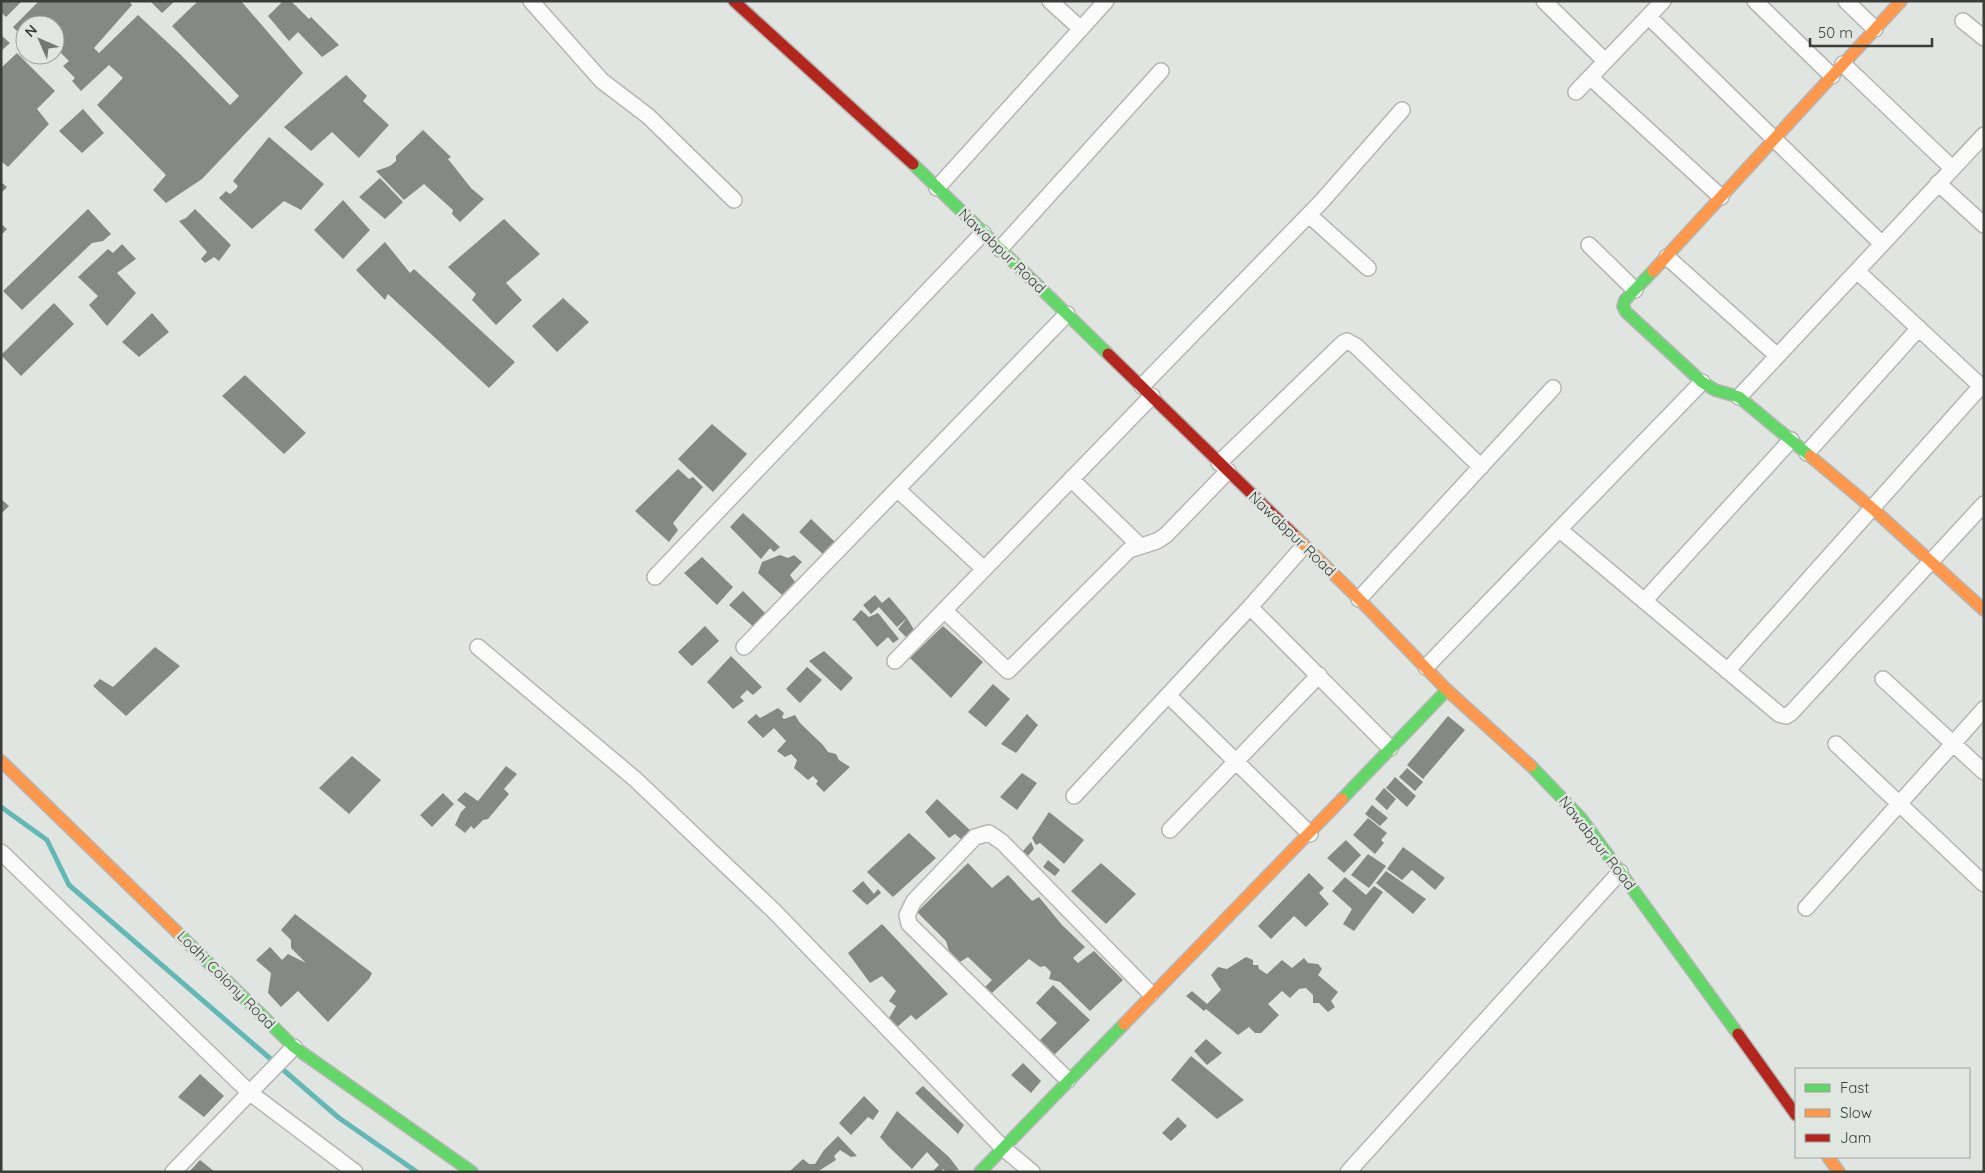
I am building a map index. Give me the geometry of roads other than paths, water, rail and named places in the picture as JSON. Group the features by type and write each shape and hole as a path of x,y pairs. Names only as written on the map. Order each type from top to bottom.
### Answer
{"street":[{"path":"531,1 602,81 648,116 734,200"},
{"name":"Nawabpur Road","path":"734,1 1000,248 1358,599 1447,690 1545,778 1581,818 1795,1114"},
{"path":"1050,1 1081,29"},
{"path":"937,188 1106,1"},
{"path":"1544,1 1605,62"},
{"path":"1576,92 1663,1"},
{"path":"1755,1 1832,76"},
{"path":"1846,1 1875,29"},
{"path":"1901,1 1667,257 1625,300 1622,306 1626,312 1702,382 1715,390 1739,397 1872,508 1984,610"},
{"path":"1649,17 1882,244"},
{"path":"1963,21 1984,38"},
{"path":"1843,64 1952,168"},
{"path":"1000,248 1161,71"},
{"path":"1590,77 1721,197"},
{"path":"895,661 1071,479 1147,391 1309,215 1402,110"},
{"path":"1739,397 1984,134"},
{"path":"1938,183 1984,225"},
{"path":"1309,215 1368,268"},
{"path":"655,577 983,233"},
{"path":"1589,245 1635,290"},
{"path":"1667,257 1773,352"},
{"path":"1727,671 1982,388 1857,271"},
{"path":"744,648 1067,314"},
{"path":"1807,453 1919,328"},
{"path":"944,610 1008,670 1129,550 1157,541 1166,535 1224,467 1347,341 1356,346 1481,467"},
{"path":"1426,668 1702,382"},
{"path":"1358,599 1553,388"},
{"path":"1644,601 1791,440"},
{"path":"1071,479 1139,546"},
{"path":"897,489 984,569"},
{"path":"1560,530 1779,714 1786,716 1791,713 1984,504"},
{"path":"1074,796 1250,607 1303,547"},
{"path":"1250,607 1390,748"},
{"path":"478,647 635,779 767,904 1003,1148 1032,1172"},
{"path":"1170,830 1319,675"},
{"path":"1883,679 1984,772"},
{"path":"980,1172 1151,994 1310,834 1447,690"},
{"path":"1168,695 1310,834"},
{"path":"1806,908 1984,709"},
{"path":"1836,744 1984,884"},
{"name":"Lodhi Colony Road","path":"1,761 99,855 290,1052 472,1172"},
{"path":"1068,1080 909,924 907,916 914,901 975,837 989,833 996,837 1151,994"},
{"path":"1,852 249,1092 355,1172"},
{"path":"1348,1172 1620,872"},
{"path":"173,1172 265,1075 290,1052"},
{"path":"1829,1158 1839,1172"}],"waterway":[{"path":"1,807 47,840 69,885 339,1118 417,1172"}]}
